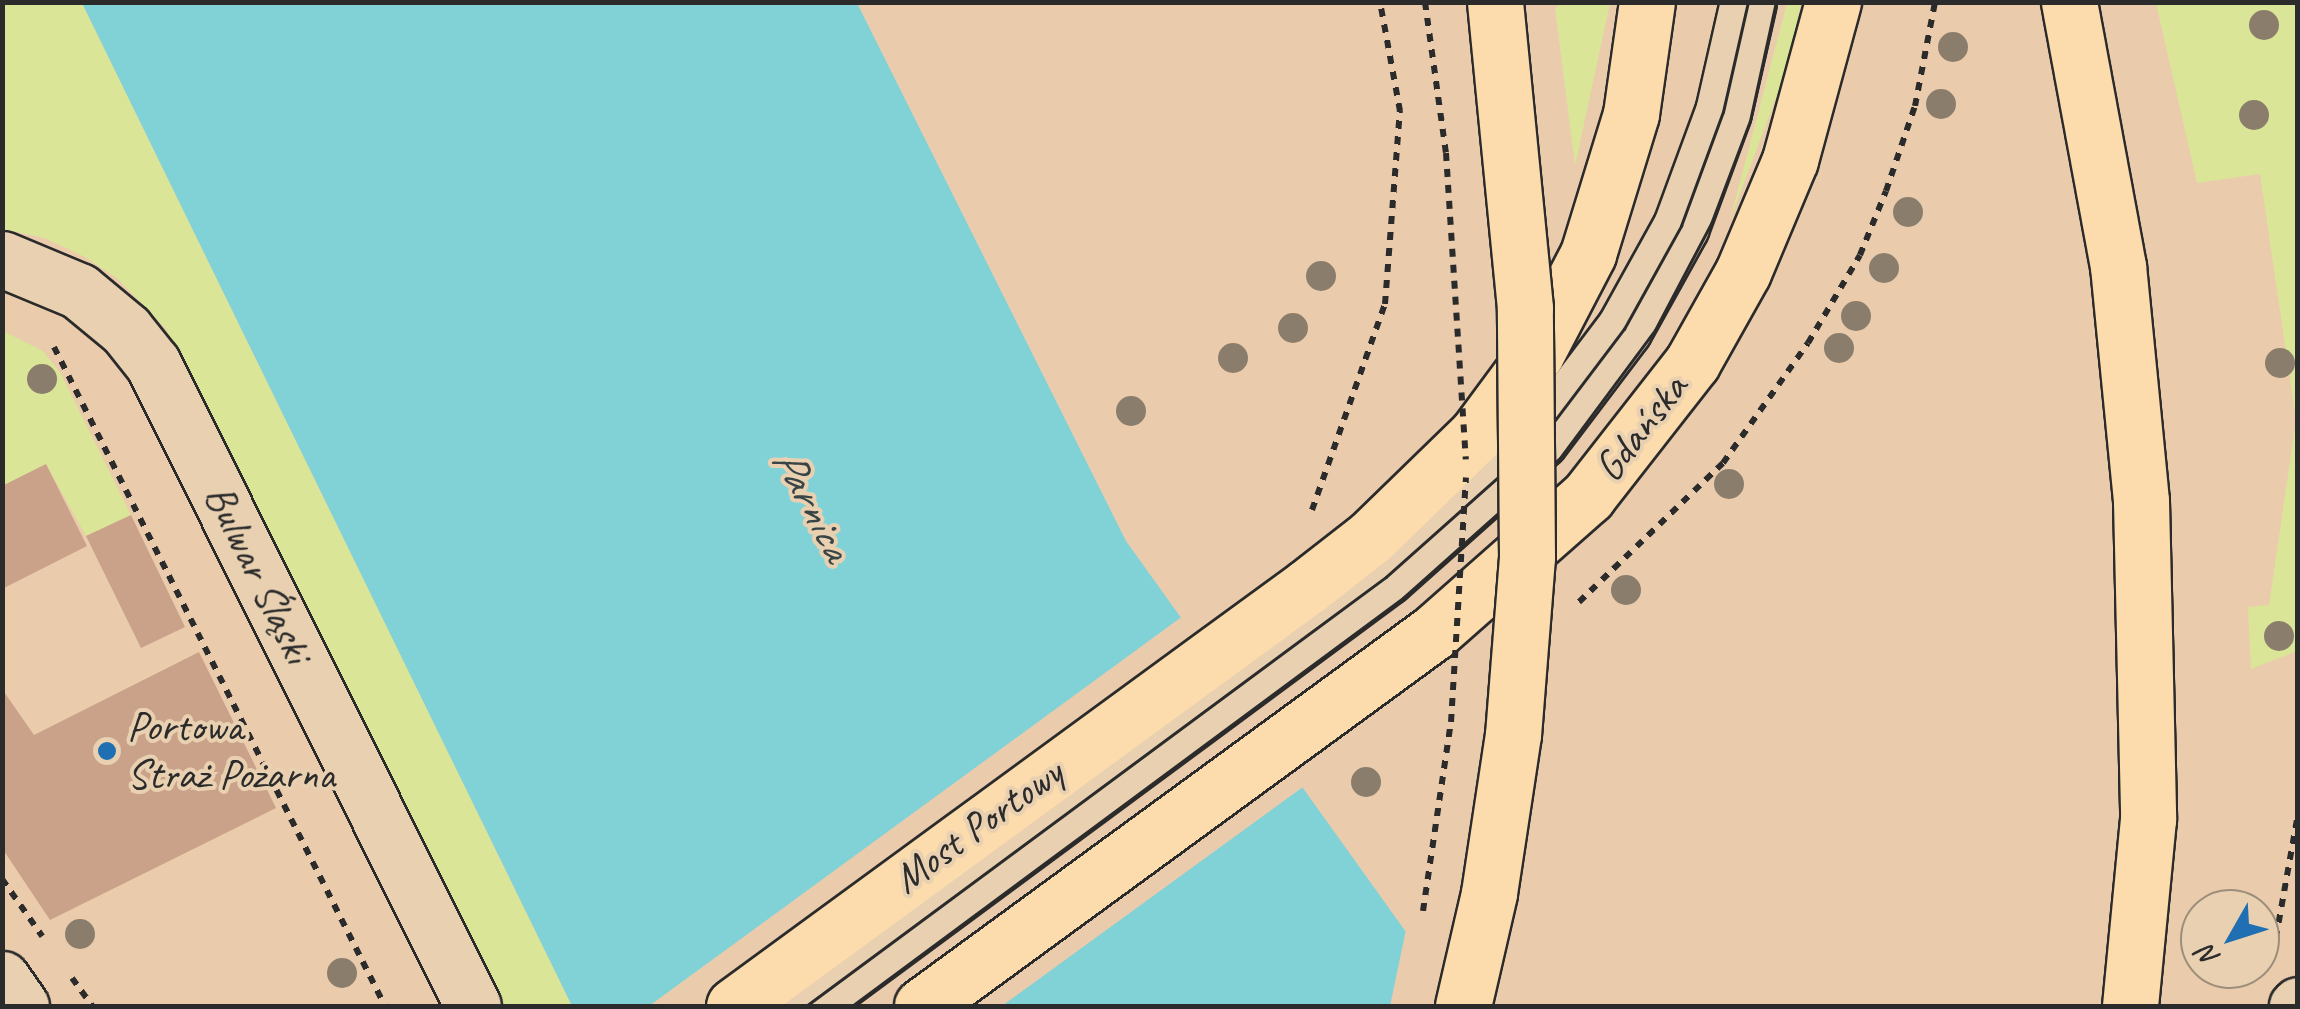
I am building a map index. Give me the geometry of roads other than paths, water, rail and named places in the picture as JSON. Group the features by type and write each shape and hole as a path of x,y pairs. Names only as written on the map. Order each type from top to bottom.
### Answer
{"main road":[{"path":"1463,1006 1511,752 1527,557 1525,308 1495,2"},
{"path":"922,1006 1256,691 1307,587 1425,488 1476,435 1536,354 1575,286 1616,178 1646,2"},
{"name":"Gdańska","path":"1256,691 1511,570 1588,496 1661,407 1722,314 1769,216 1813,90 1833,2"},
{"path":"2069,2 2118,266 2140,501 2148,819 2130,1006"},
{"name":"Most Portowy","path":"734,1006 1256,691"}],"street":[{"path":"852,1006 1256,691 1465,513 1586,384 1650,288 1687,213 1723,112 1748,2"},
{"path":"806,1006 1491,525 1560,458 1618,386 1672,303 1718,209 1750,121 1776,2"},
{"name":"Bulwar Śląski","path":"2,259 79,290 126,330 152,364 472,1006"},
{"path":"2,980 20,1006"}],"water":[{"name":"Parnica","path":"82,3 857,3 1126,541 1459,1006 572,1006"}],"tram line":[{"path":"806,1006 1386,577 1540,440 1624,329 1681,226 1723,112 1748,2"},
{"path":"852,1006 1403,598 1560,458 1655,330 1711,224 1750,121 1776,2"}],"place":[{"name":"Portowa Straż Pożarna","path":"107,751"}]}
